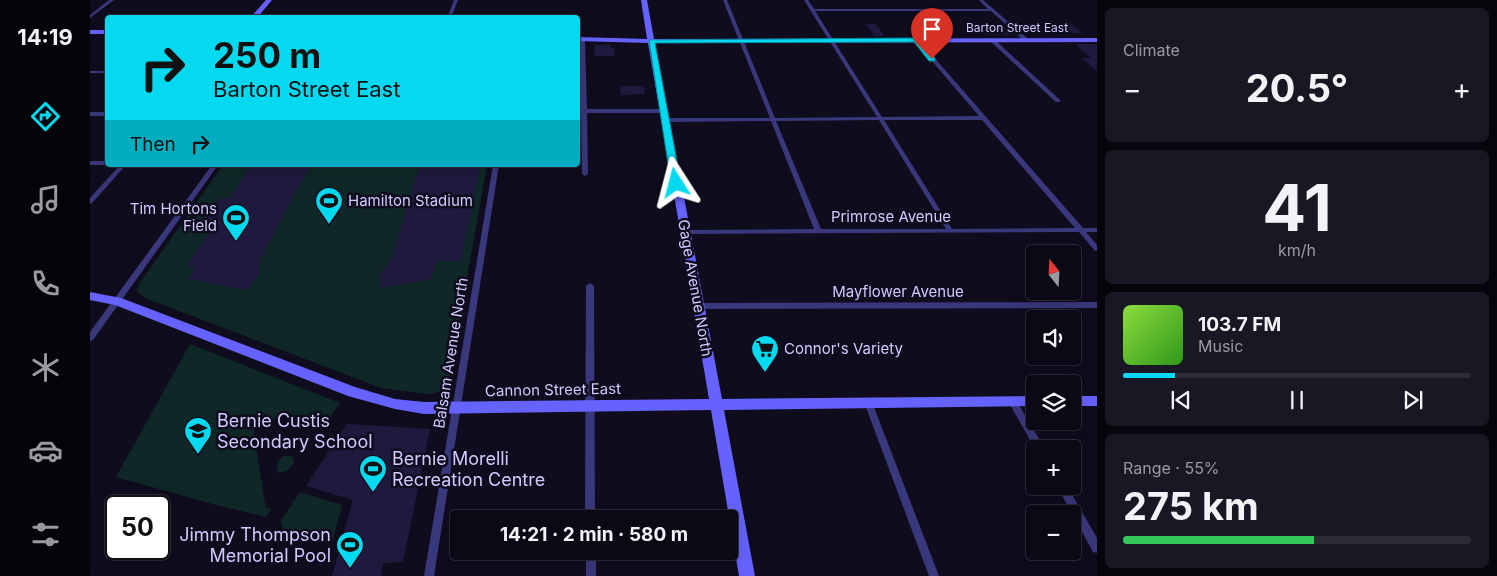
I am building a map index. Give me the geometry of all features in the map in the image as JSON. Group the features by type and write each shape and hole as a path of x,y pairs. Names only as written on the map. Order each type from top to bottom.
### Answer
{"main road":[{"path":"256,15 269,0"},
{"name":"Gage Avenue North","path":"644,0 747,576"},
{"path":"90,32 105,32"},
{"name":"Barton Street East","path":"580,39 652,41 1097,40"},
{"name":"Cannon Street East","path":"90,296 117,301 353,392 395,404 424,408 1026,401"},
{"path":"1081,401 1097,401"}],"street":[{"path":"90,17 112,0"},
{"path":"450,15 456,0"},
{"path":"725,0 818,231"},
{"path":"806,0 950,230"},
{"path":"981,0 1025,40"},
{"path":"812,10 992,10"},
{"path":"580,39 585,111 585,174"},
{"path":"916,40 1097,249"},
{"path":"992,40 1058,101"},
{"path":"90,72 105,72"},
{"path":"580,111 774,119 984,118"},
{"path":"90,114 105,114"},
{"path":"90,163 105,163"},
{"path":"90,202 121,167"},
{"path":"90,338 214,167"},
{"name":"Balsam Avenue North","path":"429,576 496,167"},
{"name":"Primrose Avenue","path":"685,232 1097,230"},
{"path":"590,286 590,510"},
{"name":"Mayflower Avenue","path":"698,306 1097,305"},
{"path":"1012,401 1035,440"},
{"path":"868,402 934,576"},
{"path":"1067,495 1097,548"},
{"path":"591,560 591,576"}],"green space":[{"name":"Hamilton Stadium","path":"222,167 487,167 448,384 444,391 427,394 381,388 145,298 137,292 139,284"},
{"path":"190,344 340,403 329,418 280,418 263,422 256,428 254,433 265,504 266,507 271,509 266,517 116,477"},
{"path":"284,456 292,456 294,463 287,471 277,473 278,461"},
{"path":"300,492 342,505 333,539 325,543 284,532 281,521"}],"building":[{"path":"1039,23 1070,23 1082,33 1051,33"},
{"path":"866,24 876,24 884,36 874,36"},
{"path":"967,24 991,24 994,27 1004,27 1013,35 989,35 985,32 975,32"},
{"path":"1097,44 1097,71 1081,58 1091,58 1076,45"},
{"path":"595,45 610,45 610,48 615,48 614,56 594,56"},
{"path":"620,86 644,86 645,94 621,95"},
{"name":"Tim Hortons Field","path":"250,167 309,167 260,260 258,276 247,290 188,279 196,267 186,267 214,224 203,223 219,199 230,198"},
{"path":"419,167 480,167 461,261 437,261 431,279 381,288 379,275 391,260"},
{"name":"Bernie Morelli Recreation Centre","path":"347,424 430,429 403,562 383,563 381,576 332,576 353,500 306,486"}],"place":[{"name":"Hamilton Stadium","path":"329,225"},
{"name":"Tim Hortons Field","path":"236,242"},
{"name":"Connor's Variety","path":"765,373"},
{"name":"Bernie Custis Secondary School","path":"198,455"},
{"name":"Bernie Morelli Recreation Centre","path":"373,493"},
{"name":"Jimmy Thompson Memorial Pool","path":"350,569"}],"route":[{"path":"676,183 651,45 652,41 916,40 932,59"}]}
